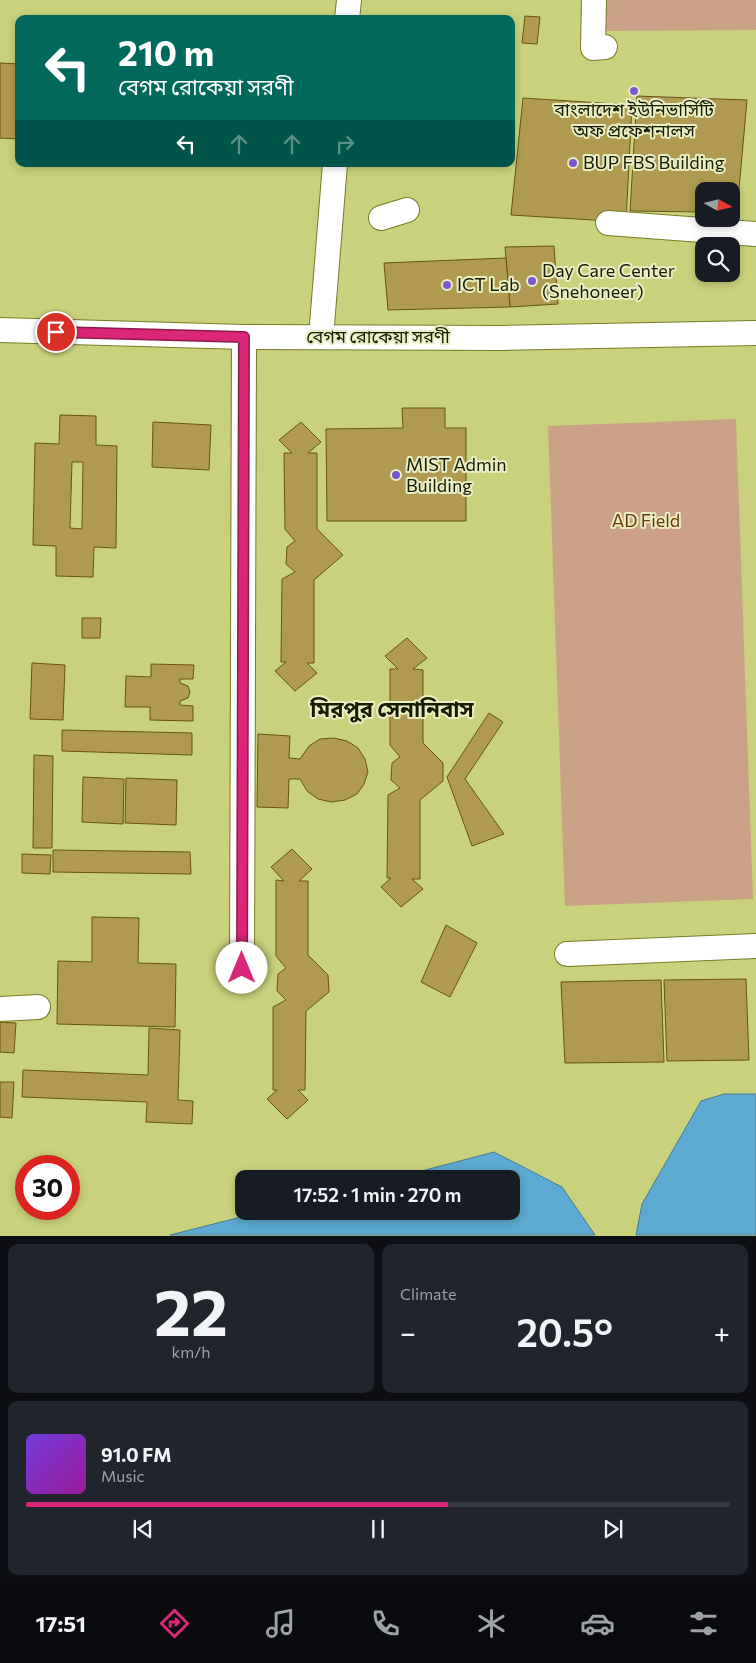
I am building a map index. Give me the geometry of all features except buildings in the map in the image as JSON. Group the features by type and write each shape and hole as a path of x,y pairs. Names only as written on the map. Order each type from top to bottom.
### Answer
{"street":[{"path":"347,15 349,0"},
{"path":"594,0 593,48 605,47"},
{"path":"321,337 335,167"},
{"path":"381,218 407,210"},
{"path":"608,223 756,234"},
{"name":"বেগম রোকেয়া সরণী","path":"0,330 244,337 501,338 756,333"},
{"path":"242,968 244,337"},
{"path":"567,954 756,946"},
{"path":"0,1009 38,1007"}],"green space":[{"path":"600,0 756,0 756,30 599,31"},
{"name":"AD Field","path":"736,419 753,899 565,906 548,426"}],"water":[{"path":"724,1094 756,1094 756,1235 636,1235 642,1204 701,1101"},
{"path":"494,1152 562,1187 595,1235 170,1235 235,1219 520,1220 520,1170 425,1170"}],"place":[{"name":"বাংলাদেশ ইউনিভার্সিটি অফ প্রফেশনালস","path":"634,91"},
{"name":"BUP FBS Building","path":"573,163"},
{"name":"Day Care Center (Snehoneer)","path":"532,281"},
{"name":"ICT Lab","path":"447,285"},
{"name":"MIST Admin Building","path":"396,475"}],"district":[{"name":"মিরপুর সেনানিবাস","path":"392,709"}],"route":[{"path":"56,332 244,337 242,968"}]}
